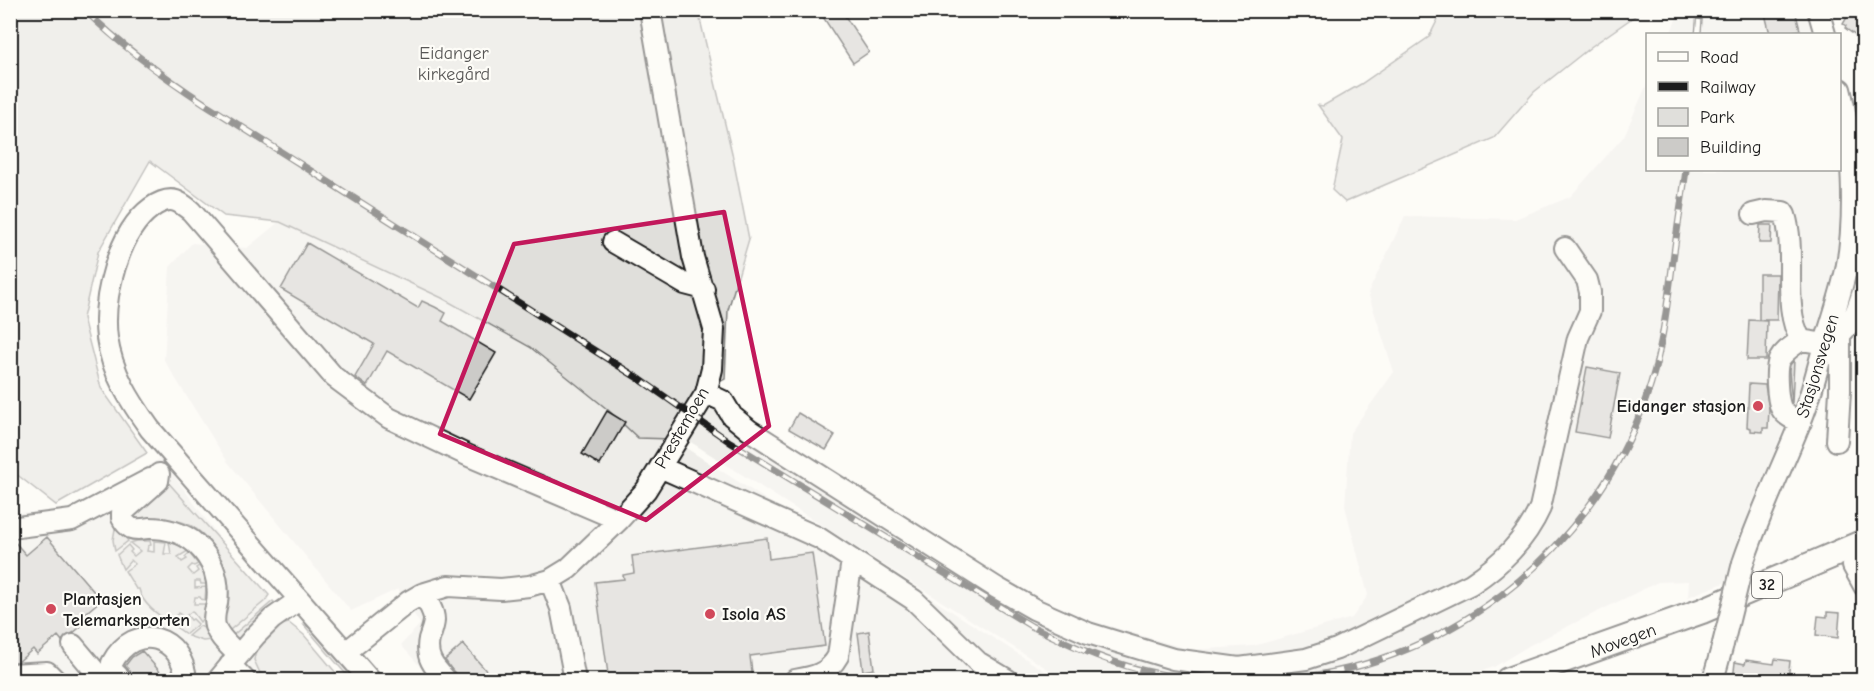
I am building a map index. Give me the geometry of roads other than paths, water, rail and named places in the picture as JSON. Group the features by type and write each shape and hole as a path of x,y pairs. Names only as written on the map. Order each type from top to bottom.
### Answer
{"main road":[{"name":"Movegen","path":"1508,681 1669,624 1752,591 1863,542"}],"street":[{"name":"Prestemoen","path":"346,652 408,602 422,594 448,586 501,588 529,586 550,580 568,569 619,520 646,490 705,393 712,369 714,329 693,257 650,10"},
{"path":"1818,10 1822,33"},
{"name":"Stasjonsvegen","path":"1713,681 1743,563 1755,526 1801,422 1831,337 1846,268 1851,229 1849,143 1841,96"},
{"path":"1850,186 1858,191 1863,204"},
{"path":"370,681 150,429 122,385 107,338 108,301 112,276 120,253 142,214 165,200 175,201 192,211 334,377 389,418 469,456 619,520"},
{"path":"1753,214 1766,211 1783,212 1785,215 1791,270 1792,319 1801,340"},
{"path":"614,242 685,284 704,289"},
{"path":"705,393 723,401 732,416 766,441 997,588 1061,623 1173,658 1239,668 1274,665 1306,659 1336,649 1471,584 1507,556 1532,525 1540,508 1578,338 1590,311 1590,292 1587,280 1565,248"},
{"path":"1801,422 1789,417 1781,408 1778,366 1785,352 1801,340 1831,337 1848,328 1863,289"},
{"path":"1831,337 1840,391 1837,441"},
{"path":"10,528 72,520 159,474 177,460"},
{"path":"660,467 819,538 914,600 978,662 1008,681"},
{"path":"159,474 159,481 122,513 122,518 129,527 135,529 172,531 185,536 206,555 214,569 219,586 214,619 216,628 244,681"},
{"path":"795,681 824,673 833,665 838,656 852,560"},
{"path":"1853,566 1863,586"},
{"path":"550,580 561,608 572,678"},
{"path":"422,594 433,612 434,621 428,655 432,664 446,681"},
{"path":"218,681 272,619 299,600"},
{"path":"122,681 113,671 112,663 133,640 144,636 152,637 169,646 180,659 186,681"},
{"path":"73,645 100,676 101,681"},
{"path":"10,674 47,672 55,681"}],"railway":[{"path":"85,10 144,61 207,105 641,380 730,442 1031,626 1078,648 1126,666 1169,675 1229,680"},
{"path":"1698,33 1700,10"},
{"path":"1273,680 1335,672 1394,654 1450,628 1501,595 1548,554 1588,507 1621,455 1652,381 1663,330 1686,171"}],"place":[{"name":"Eidanger stasjon","path":"1758,406"},
{"name":"Plantasjen Telemarksporten","path":"51,609"},
{"name":"Isola AS","path":"710,614"}],"park label":[{"name":"Eidanger kirkegård","path":"454,63"}]}
